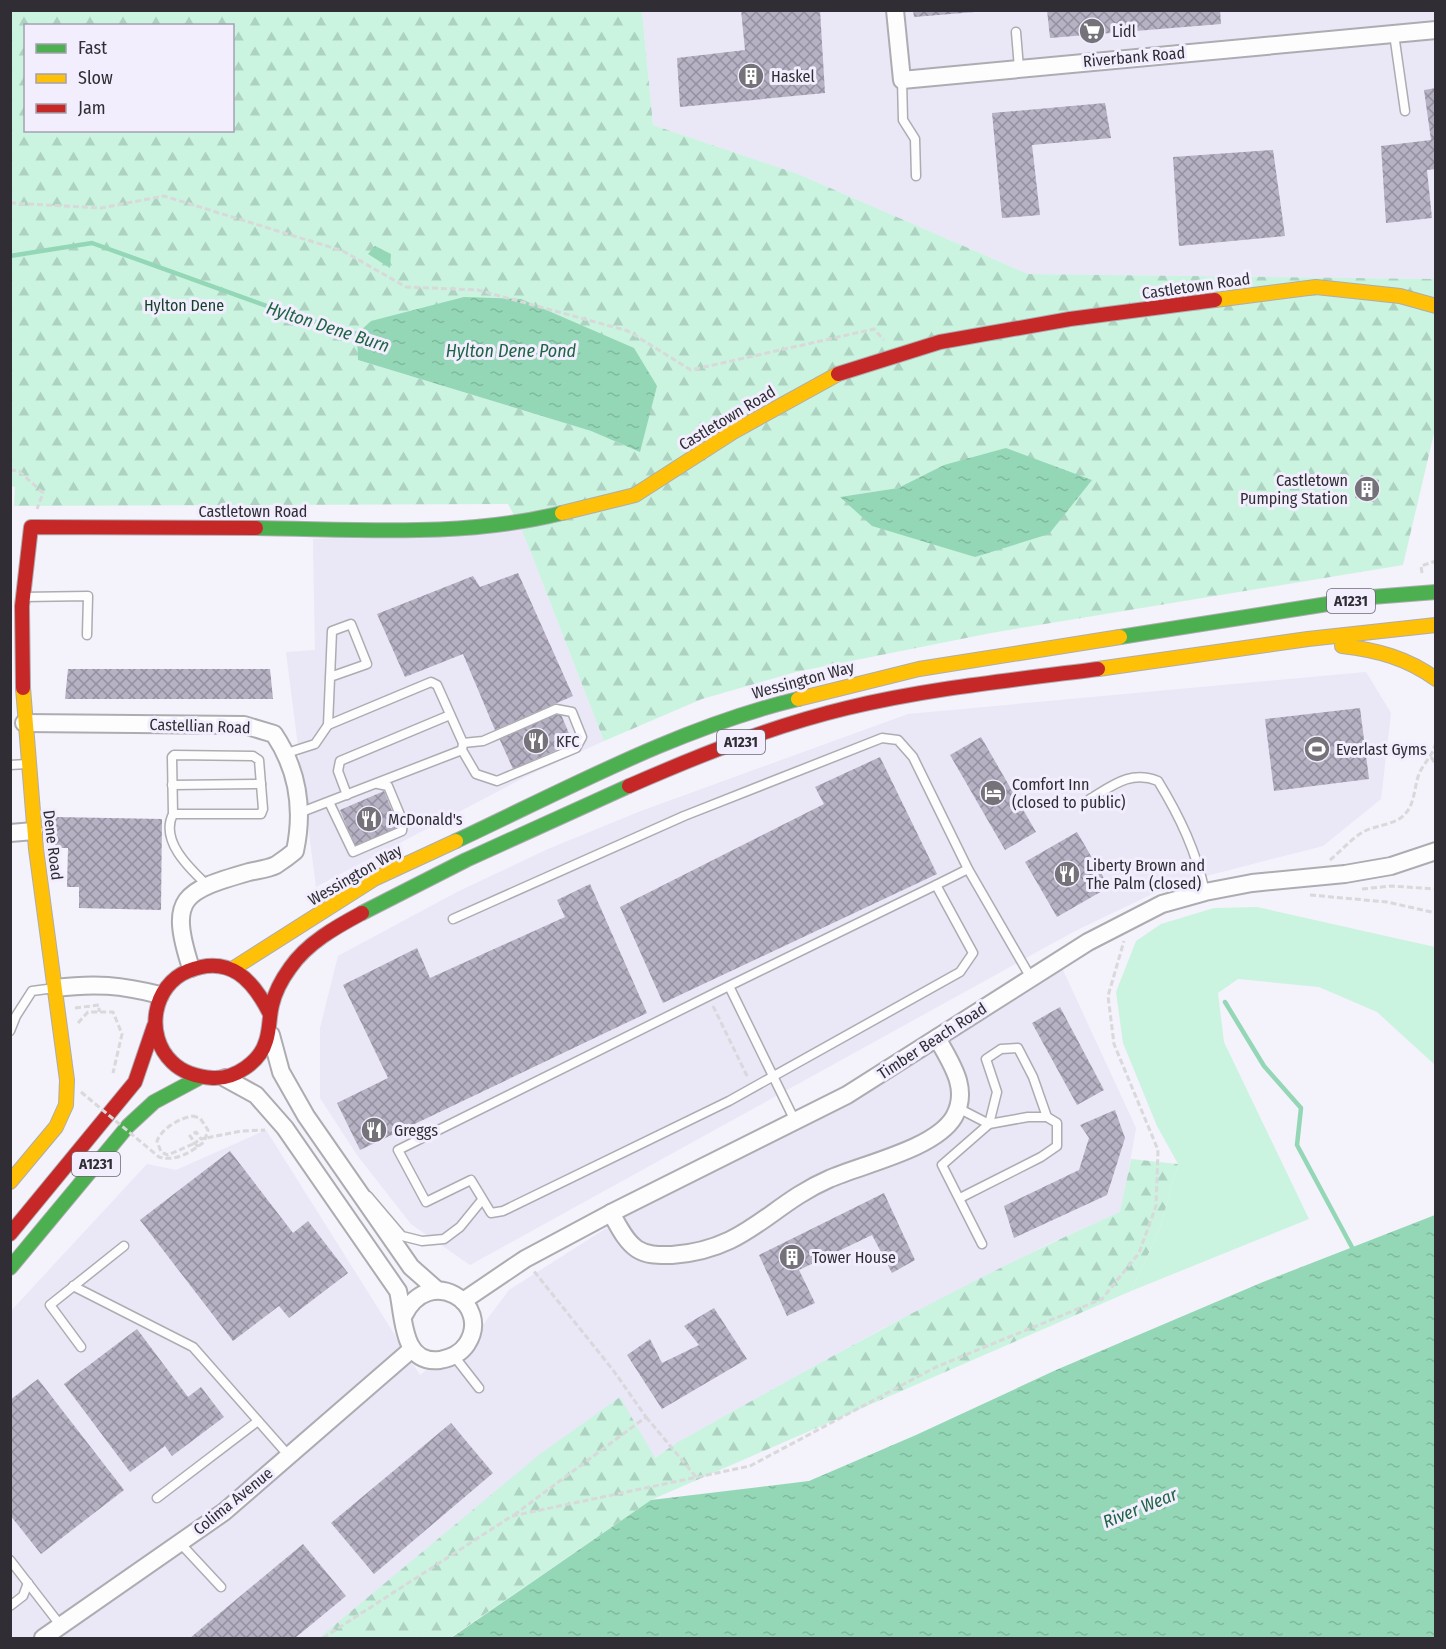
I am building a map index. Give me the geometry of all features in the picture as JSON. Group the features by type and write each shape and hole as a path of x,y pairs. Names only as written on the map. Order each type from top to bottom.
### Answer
{"main road":[{"name":"Castletown Road","path":"31,527 460,529 535,520 635,495 733,432 830,376 940,342 1070,319 1316,286 1400,297 1436,306"},
{"name":"Dene Road","path":"10,1182 56,1127 66,1105 67,1080 34,831 16,616 23,597 31,527"},
{"name":"Wessington Way","path":"234,968 374,879 660,746 767,706 919,669 1372,597 1436,592"},
{"name":"A1231","path":"270,1014 278,987 293,964 316,943 374,906 547,821 698,756 814,717 912,696 1289,642 1436,625"},
{"path":"1289,642 1377,650 1413,664 1436,679"},
{"path":"213,964 234,968 249,977 259,990 270,1014 269,1031 264,1047 250,1066 225,1078 199,1078 172,1064 159,1045 154,1026 160,995 168,984 191,968 213,964"},
{"name":"A1231","path":"10,1234 135,1082 154,1026"},
{"name":"A1231","path":"10,1268 128,1126 154,1102 199,1078"}],"street":[{"path":"895,10 902,80"},
{"name":"Riverbank Road","path":"902,80 1436,30"},
{"name":"Castellian Road","path":"24,723 244,725 274,734 287,753 295,776 299,813 299,831 295,851 275,865 206,884 191,893 180,914 181,935 191,968"},
{"path":"10,832 34,831"},
{"name":"Timber Beach Road","path":"463,1301 525,1259 611,1213 847,1095 1031,978 1126,922 1162,904 1205,892 1299,877 1345,874 1391,866 1431,853"},
{"path":"55,988 92,983 124,986 160,995"},
{"path":"225,1078 256,1095 285,1128 398,1291 404,1315 404,1334 412,1349 422,1356 438,1360 454,1356 466,1346 471,1335 471,1313 456,1295 438,1290 411,1267 306,1116 281,1072 269,1031"},
{"path":"611,1213 627,1240 636,1249 649,1254 685,1254 724,1245 827,1180 917,1145 940,1133 953,1119 958,1108 961,1088 937,1038"},
{"path":"404,1315 417,1296 438,1290"},
{"name":"Colima Avenue","path":"43,1638 224,1512 412,1349"}],"lane":[{"path":"1016,32 1019,68"},
{"path":"1394,34 1405,111"},
{"path":"902,80 903,120 915,139 916,176"},
{"path":"23,597 88,596 87,635"},
{"path":"287,753 315,744 328,725 330,678 332,631 351,624 367,664 330,678"},
{"path":"299,813 378,784 462,746 483,741 556,708 572,712 582,737 576,748 497,781 476,774 462,746 437,685 431,682 328,725"},
{"path":"347,795 338,771 340,761 450,715"},
{"path":"453,919 684,816 882,738 898,740 913,757 968,868 1031,978"},
{"path":"173,814 261,814 259,760 253,756 174,755 172,757 173,814 170,838 186,865 206,884"},
{"path":"10,765 27,764"},
{"path":"1090,799 1130,777 1147,777 1158,781 1176,810 1197,856 1205,892"},
{"path":"172,785 261,784"},
{"path":"329,802 353,852 402,831 403,822 388,786 378,784"},
{"path":"936,885 973,953 960,972 753,1088 503,1212 491,1213 471,1180 426,1202 398,1150 968,868"},
{"path":"729,986 795,1121"},
{"path":"10,1031 16,1016 32,991 55,988"},
{"path":"989,1124 997,1092 986,1059 1001,1048 1018,1048 1033,1077 1047,1117"},
{"path":"958,1108 989,1124"},
{"path":"960,1198 988,1186 1057,1146 1057,1123 1047,1117 1008,1118 989,1124 942,1165 982,1244"},
{"path":"349,1180 376,1202 402,1236 422,1241 444,1239 460,1227 482,1200"},
{"path":"81,1347 50,1305 124,1246"},
{"path":"73,1286 193,1347 289,1456"},
{"path":"454,1356 478,1388"},
{"path":"157,1497 258,1421"},
{"path":"180,1543 221,1587"},
{"path":"10,1560 61,1626"},
{"path":"10,1606 23,1596 28,1583"}],"path":[{"path":"10,203 101,208 164,196 343,251 406,287 478,290 628,331 691,370 874,329 896,356"},
{"path":"10,470 19,471 43,493 31,527"},
{"path":"1328,862 1360,834 1379,825 1396,821 1405,814 1411,805 1419,773 1431,757 1436,741"},
{"path":"1431,757 1436,765"},
{"path":"1359,889 1392,886 1436,889"},
{"path":"1338,891 1305,894 1387,902 1436,913"},
{"path":"512,1516 750,1466 936,1367 1102,1299 1139,1253 1156,1206 1158,1150 1114,1044 1108,996 1126,937"},
{"path":"708,996 753,1088"},
{"path":"58,1010 99,1005 99,1012"},
{"path":"76,1025 88,1012 113,1012 122,1034 112,1077"},
{"path":"80,1080 81,1092 159,1157 173,1159 204,1142 208,1130 200,1118 186,1117 162,1132 157,1141 161,1152 168,1155 201,1139 241,1131 285,1128"},
{"path":"86,1110 99,1094"},
{"path":"198,1147 190,1136 196,1132 201,1139"},
{"path":"525,1259 614,1370 646,1417 697,1478"},
{"path":"323,1638 512,1516 646,1417"}],"shaded area":[{"path":"642,11 1435,11 1435,279 1028,274 798,174 653,125"},
{"path":"522,530 604,741 525,777 316,887 286,652 315,650 313,539"},
{"path":"1366,672 1391,713 1381,799 1323,846 1171,885 1075,931 470,1265 411,1224 357,1155 320,1098 320,1028 338,956 457,892 548,849 641,811 908,714"},
{"path":"1062,968 1136,1128 1121,1212 1050,1243 878,1331 676,1443 494,1569 367,1638 11,1638 10,1312 147,1164 176,1170 266,1130 420,1375 483,1325 509,1290 737,1145 963,1018"}],"green space":[{"name":"Hylton Dene","path":"11,11 642,11 653,125 798,174 1028,274 1435,279 1435,429 1403,565 991,633 796,672 702,699 604,741 522,530 508,504 14,506 15,487 11,486","holes":["371,321 640,452 591,431 358,360","944,465 975,557 841,497 898,488"]},
{"path":"1257,907 1435,947 1435,1065 1377,1012 1319,987 1238,979 1218,993 1224,1042 1309,1219 1131,1291 1159,1231 1178,1164 1157,1126 1123,1043 1116,992 1136,941 1161,924 1214,908"},
{"path":"1131,1159 1178,1164 1159,1231 1131,1291 651,1500 450,1638 319,1638 540,1454 620,1397 655,1458 676,1443 895,1322 1007,1265 1120,1212"}],"water":[{"path":"375,246 391,254 390,268 368,254"},
{"name":"Hylton Dene Pond","path":"464,297 521,299 634,348 657,386 640,452 591,431 358,360 357,334 371,321"},
{"path":"1006,448 1092,480 1049,534 975,557 872,526 840,497 898,488 944,465"},
{"name":"River Wear","path":"1435,1215 1435,1638 451,1638 651,1500 809,1481 916,1435 1056,1370 1263,1282"}],"building":[{"name":"Haskel","path":"741,10 820,10 825,93 680,107 677,58 745,50"},
{"path":"913,10 975,10 975,12 914,17"},
{"name":"Lidl","path":"1047,10 1220,10 1221,24 1050,38"},
{"path":"1436,88 1436,169 1427,170 1432,218 1386,223 1381,146 1431,140 1424,90"},
{"path":"1105,103 1111,138 1032,145 1040,215 1002,218 992,113"},
{"path":"1273,150 1285,236 1179,246 1173,157"},
{"name":"Castletown Pumping Station","path":"1361,475 1379,480 1374,502 1355,498"},
{"path":"518,573 573,696 495,730 463,654 405,677 377,614 473,576 480,587"},
{"path":"68,669 270,669 273,699 65,699"},
{"name":"Everlast Gyms","path":"1360,708 1369,779 1274,791 1265,719"},
{"name":"KFC","path":"560,712 573,743 513,769 499,738"},
{"name":"Comfort Inn (closed to public)","path":"981,737 1036,832 1005,850 950,755"},
{"path":"880,757 937,874 663,1003 620,907 824,804 815,787"},
{"name":"McDonald's","path":"384,791 399,828 355,846 340,810"},
{"path":"55,817 162,819 161,910 79,908 79,887 67,887 68,848 55,848"},
{"name":"Liberty Brown and The Palm (closed)","path":"1077,832 1109,887 1057,917 1025,862"},
{"path":"590,884 647,1013 360,1150 337,1103 388,1078 343,985 417,948 430,978 565,917 557,900"},
{"path":"1060,1007 1104,1090 1077,1105 1032,1023"},
{"path":"1115,1110 1125,1138 1107,1195 1014,1238 1004,1206 1079,1170 1089,1138 1080,1125"},
{"path":"230,1151 293,1233 308,1221 348,1273 289,1318 279,1306 233,1341 140,1220"},
{"name":"Tower House","path":"884,1193 915,1260 892,1273 872,1235 799,1270 815,1303 787,1316 759,1255"},
{"path":"714,1308 747,1359 662,1409 627,1355 650,1339 662,1363 699,1345 684,1326"},
{"path":"137,1329 188,1397 201,1387 224,1417 172,1456 165,1446 130,1472 64,1384"},
{"path":"38,1379 124,1490 41,1554 10,1515 10,1400"},
{"path":"451,1423 493,1473 374,1574 331,1523"},
{"path":"303,1544 346,1596 295,1638 190,1638"}],"waterway":[{"name":"Hylton Dene Burn","path":"10,256 92,243 286,313 360,335"},
{"path":"1225,1002 1264,1066 1301,1108 1297,1145 1354,1251"}],"traffic: fast":[{"path":"256,528 448,529 525,521 562,513"},
{"path":"1120,637 1372,597 1436,592"},
{"path":"456,841 666,743 753,711 798,699"},
{"path":"362,913 466,860 629,786"},
{"path":"10,1268 128,1126 154,1102 199,1078"}],"traffic: slow":[{"path":"1215,300 1316,287 1400,296 1436,306"},
{"path":"562,513 635,495 733,432 838,374"},
{"path":"1098,669 1308,639 1436,625"},
{"path":"798,699 919,669 1120,637"},
{"path":"1342,646 1403,660 1436,679"},
{"path":"10,1182 56,1127 66,1105 67,1080 36,849 23,688"},
{"path":"234,968 374,879 456,841"}],"traffic: jam":[{"path":"838,374 940,342 1070,319 1215,300"},
{"path":"23,688 22,606 31,527 256,528"},
{"path":"629,786 736,742 791,723 847,708 941,690 1098,669"},
{"path":"270,1014 256,991 238,973 228,968 203,967 188,971 167,987 156,1012 158,1038 163,1051 172,1062 186,1072 221,1078 246,1068 263,1049 275,995 297,959 323,936 362,913"},
{"path":"10,1234 135,1082 154,1026"}],"place":[{"name":"Lidl","path":"1092,31"},
{"name":"Haskel","path":"751,76"},
{"name":"Castletown Pumping Station","path":"1367,489"},
{"name":"KFC","path":"536,741"},
{"name":"Everlast Gyms","path":"1317,749"},
{"name":"Comfort Inn (closed to public)","path":"993,793"},
{"name":"McDonald's","path":"369,819"},
{"name":"Liberty Brown and The Palm (closed)","path":"1067,874"},
{"name":"Greggs","path":"374,1130"},
{"name":"Tower House","path":"792,1257"}]}
